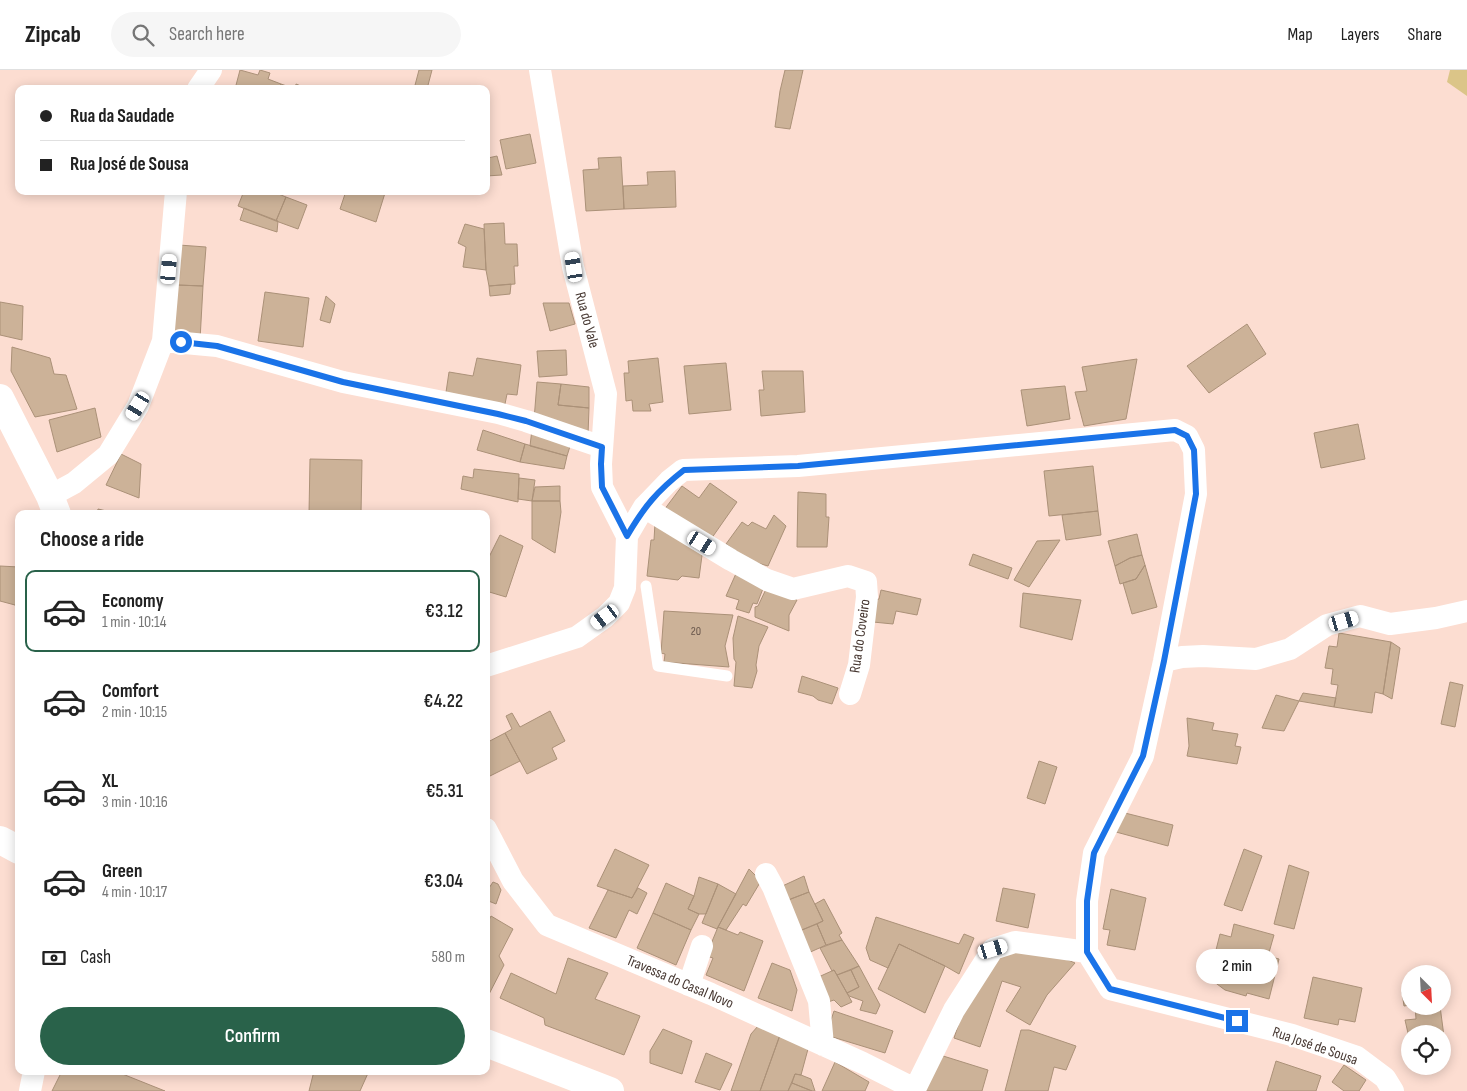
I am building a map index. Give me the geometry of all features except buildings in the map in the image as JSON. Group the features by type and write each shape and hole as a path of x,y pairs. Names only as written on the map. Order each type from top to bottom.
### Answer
{"main road":[{"path":"0,398 54,505"},
{"path":"0,840 15,848"},
{"path":"490,1045 610,1091"}],"street":[{"path":"201,85 211,70"},
{"name":"Rua do Vale","path":"540,70 574,267 606,394 601,464 602,487 627,536"},
{"path":"54,505 74,484 108,455 138,406 163,341 176,195"},
{"path":"163,341 217,346 343,382 526,421 602,447"},
{"path":"490,665 577,637 605,617 619,603 625,588 627,536 644,507 669,481 684,470 798,466 1175,430 1187,436 1194,450 1196,494 1164,661 1143,756 1094,853 1087,901 1087,952 1015,942 993,949 954,1010 915,1090"},
{"name":"Rua do Coveiro","path":"644,507 745,568 767,580 793,589 848,576 866,582 867,597 859,665 850,694"},
{"path":"1164,661 1182,657 1203,656 1256,659 1290,649 1328,625 1360,616 1390,624 1436,618 1467,611"},
{"name":"Travessa do Casal Novo","path":"490,837 512,881 547,925 689,985 823,1045 915,1090"},
{"path":"766,874 819,1001 823,1045"},
{"path":"689,985 702,946"},
{"name":"Rua José de Sousa","path":"1087,952 1110,989 1292,1035 1357,1057 1385,1078 1393,1091"},
{"path":"30,1091 33,1075"}],"lane":[{"path":"646,586 658,666 727,676"}],"shaded area":[{"path":"1450,70 1467,70 1467,96 1447,82"}],"route":[{"path":"181,342 217,346 343,382 498,414 526,421 602,447 602,487 627,536 644,507 669,481 684,470 798,466 1175,430 1187,436 1194,450 1196,494 1168,642 1143,756 1094,853 1087,901 1087,952 1110,989 1237,1021"}]}
